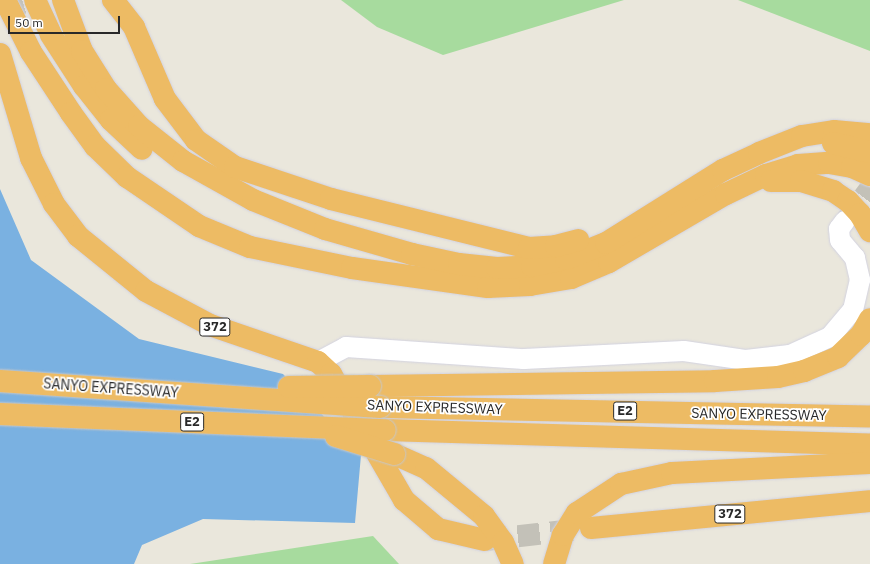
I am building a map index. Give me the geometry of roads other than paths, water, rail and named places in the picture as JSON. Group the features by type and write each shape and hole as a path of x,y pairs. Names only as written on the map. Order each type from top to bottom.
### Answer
{"highway":[{"path":"35,0 61,52 84,86 132,141 177,175 208,194 258,218 364,256 446,281"},
{"path":"48,0 66,50 84,86"},
{"path":"63,0 73,31 92,70 117,103 162,147 208,177 240,193 325,229 412,254 459,264 497,268 532,266 566,259 606,243 723,170 759,153 802,136 834,131 870,134"},
{"path":"114,0 134,27 165,99 196,140 235,167 331,199 529,248 556,246 639,221"},
{"path":"3,6 31,52 95,146 127,177 199,226 250,247 352,268 488,287 530,286 571,278 609,262 726,194 766,175 798,165 829,163 852,166 870,175"},
{"name":"372","path":"0,54 31,158 54,204 78,236 146,291 210,325 318,362 331,374 404,500 438,529 485,540"},
{"path":"759,153 796,144 827,142 859,147 870,152"},
{"path":"726,194 764,182 782,179 817,184 848,201 860,214 870,231"},
{"path":"129,389 684,381 778,377 804,371 838,357 861,335 870,319"},
{"name":"SANYO EXPRESSWAY","path":"0,381 380,407 870,416"},
{"name":"SANYO EXPRESSWAY","path":"0,414 385,430 870,444"},
{"path":"302,426 394,454 426,468 484,516 503,542 513,564"},
{"path":"554,564 562,535 577,513 621,484 672,473 870,463"},
{"name":"372","path":"591,528 870,502"}],"street":[{"path":"318,362 346,347 524,359 684,351 746,360 790,355 830,337 853,310 860,280 855,258 840,240 839,229 845,221"}],"water":[{"path":"0,189 31,260 139,339 283,374 361,455 355,523 203,519 142,545 134,564 0,564"}],"tunnel":[{"path":"2,9 34,0"},
{"path":"845,221 870,187"},
{"path":"485,540 582,529"}]}
